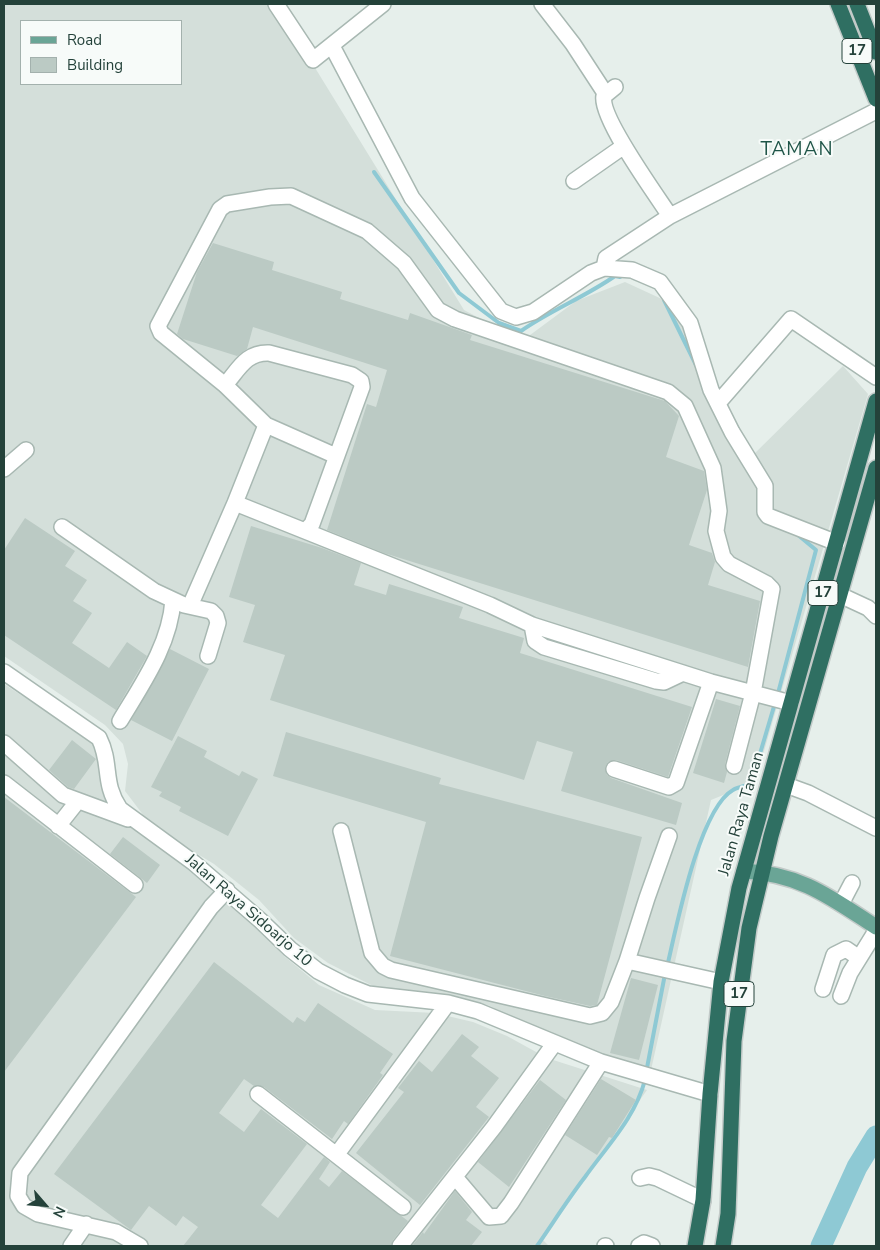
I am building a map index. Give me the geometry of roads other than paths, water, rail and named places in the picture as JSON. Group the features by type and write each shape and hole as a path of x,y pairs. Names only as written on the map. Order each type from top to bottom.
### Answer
{"highway":[{"name":"17","path":"838,4 876,99"},
{"name":"17","path":"857,4 875,47"},
{"name":"Jalan Raya Taman","path":"695,1246 704,1200 710,1094 722,982 739,888 789,702 837,542 876,401"},
{"name":"17","path":"723,1246 728,1214 734,1041 740,981 758,888 876,468"}],"main road":[{"path":"744,871 762,872 799,880 841,904 876,929"}],"street":[{"path":"276,4 313,60 383,4"},
{"path":"542,4 610,90 603,100 604,109 624,146 670,216"},
{"path":"326,51 412,198 501,311 516,317 533,312 591,273 604,268 639,272 652,277 666,288 690,323 706,378 764,486 765,512 768,516 837,542"},
{"path":"604,268 606,258 670,216 876,111"},
{"path":"574,180 624,146"},
{"path":"336,456 266,425 225,385 161,333 158,326 220,209 227,204 262,198 291,196 367,231 404,263 438,310 455,319 668,392 685,406 713,468 718,511 716,531 723,557 730,564 768,584 772,589 753,693 734,766"},
{"path":"718,403 791,319 876,377"},
{"path":"225,385 251,355 258,353 269,353 357,378 361,381 362,387 336,456 316,518 305,531"},
{"path":"190,606 235,503 266,425"},
{"path":"4,469 26,450"},
{"path":"235,503 490,605 532,625 711,682 789,702"},
{"path":"62,528 154,591 172,600 210,611 216,616 218,623 208,656"},
{"path":"840,595 868,608 876,616"},
{"path":"120,721 161,648 169,624 172,600"},
{"path":"532,625 535,641 544,647 664,682 683,673"},
{"path":"583,659 587,643"},
{"path":"622,671 626,655"},
{"name":"Jalan Raya Sidoarjo 10","path":"4,672 99,738 106,750 107,782 112,798 120,809 194,863 227,890 290,949 318,971 368,994 448,1003 478,1011 600,1062 710,1094"},
{"path":"614,769 669,786 676,783 711,682"},
{"path":"4,743 63,795 77,802 138,823"},
{"path":"4,783 135,885"},
{"path":"786,786 808,793 876,828"},
{"path":"58,826 77,802"},
{"path":"341,831 372,953 383,966 391,970 590,1016 602,1013 610,1002 627,961 646,898 669,836"},
{"path":"841,904 852,883"},
{"path":"140,1246 116,1232 38,1214 24,1206 18,1196 20,1173 211,907 227,890"},
{"path":"841,996 859,958 876,929"},
{"path":"823,989 834,955 846,949 859,958"},
{"path":"627,961 722,982"},
{"path":"336,1154 448,1003"},
{"path":"400,1246 455,1177 554,1044"},
{"path":"455,1177 489,1216 501,1216 512,1203 600,1062"},
{"path":"258,1094 402,1206"},
{"path":"640,1178 649,1176 657,1178 704,1200"},
{"path":"71,1246 86,1224"},
{"path":"639,1246 644,1243 652,1246"}],"waterway":[{"path":"374,172 459,293 499,323 521,331 615,276 620,277"},
{"path":"664,300 696,365"},
{"path":"777,697 816,550 798,535"},
{"path":"667,967 683,899 700,844 710,820 721,802 733,790 751,784 775,703"},
{"path":"646,1073 665,974"},
{"path":"537,1246 627,1119 645,1080"},
{"path":"821,1246 857,1167 876,1136"}],"district":[{"name":"TAMAN","path":"797,150"}]}
